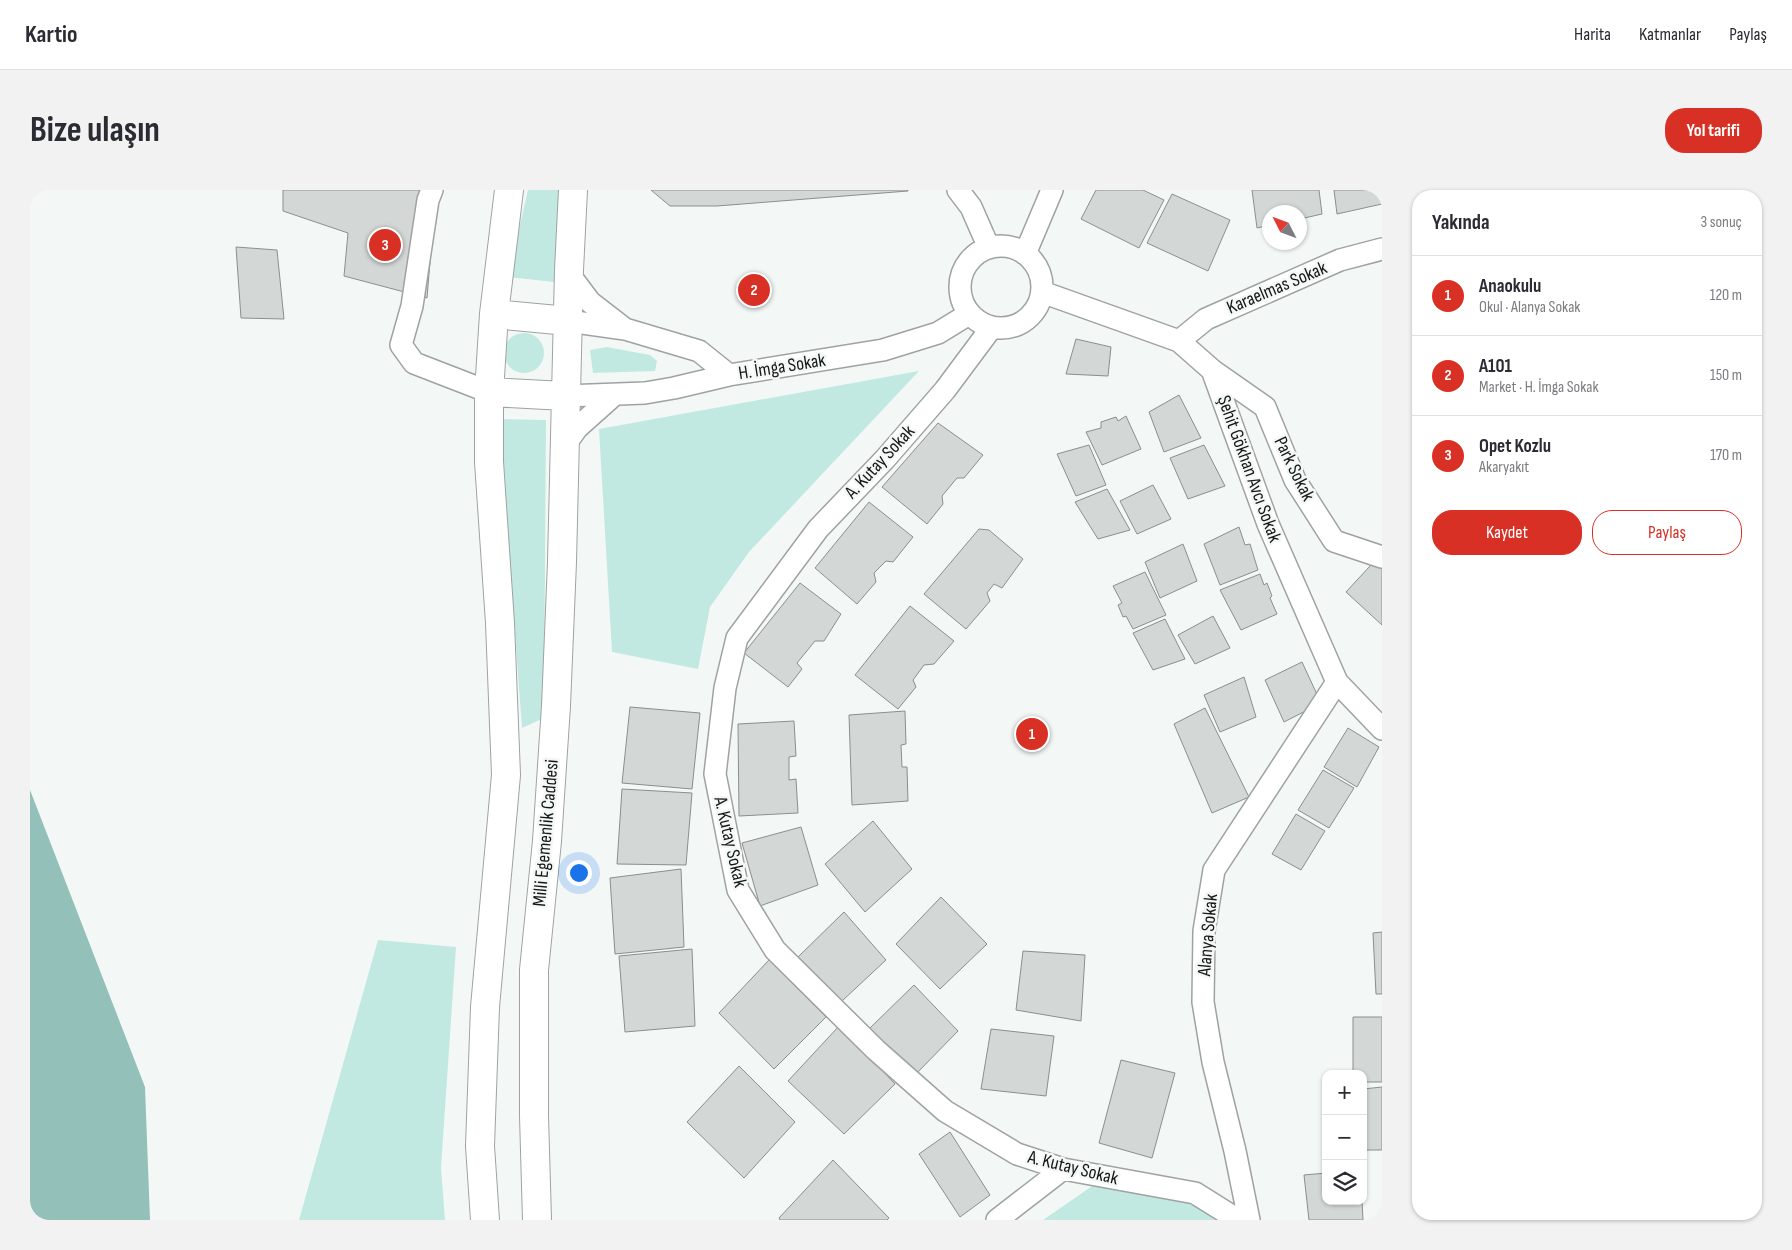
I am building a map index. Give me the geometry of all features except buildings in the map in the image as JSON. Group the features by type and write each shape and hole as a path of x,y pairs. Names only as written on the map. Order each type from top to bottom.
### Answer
{"highway":[{"path":"485,1220 480,1146 485,1007 506,776 500,623 489,462 489,392 494,314 509,190"},
{"path":"494,314 568,321 573,190"},
{"name":"Milli Egemenlik Caddesi","path":"537,1220 534,1116 534,970 547,841 556,706 562,562 568,321"},
{"path":"489,392 565,396"}],"street":[{"path":"432,190 428,200 412,306 401,345 414,363 489,392"},
{"path":"958,190 971,207 989,248"},
{"path":"1025,254 1052,190"},
{"path":"1003,246 1016,249 1025,254 1036,266 1041,279 1042,292 1038,305 1030,316 1019,324 1006,328 992,328 980,323 962,303 959,289 961,276 967,263 977,253 989,248 1003,246"},
{"name":"Karaelmas Sokak","path":"1179,341 1206,319 1340,260 1382,249"},
{"path":"569,274 590,302 625,329"},
{"name":"Şehit Gökhan Avcı Sokak","path":"1042,292 1179,341 1212,370 1268,524 1337,682 1382,729"},
{"name":"H. İmga Sokak","path":"568,321 625,329 699,351 729,375 883,350 938,333 970,314"},
{"name":"A. Kutay Sokak","path":"992,328 945,390 885,459 818,528 737,638 725,688 715,774 738,890 775,950 876,1050 945,1111 1017,1154 1063,1169 1195,1193 1238,1220"},
{"name":"Park Sokak","path":"1212,370 1265,407 1295,480 1334,540 1382,557"},
{"path":"565,396 645,393 729,375"},
{"path":"564,446 577,428 614,395"},
{"name":"Alanya Sokak","path":"1249,1220 1235,1151 1213,1062 1203,1002 1205,922 1214,870 1337,682"},
{"path":"997,1220 1063,1169"}],"shaded area":[{"path":"528,190 560,190 554,282 508,277"},
{"path":"524,333 538,339 544,353 538,367 524,373 510,367 504,353 510,339"},
{"path":"607,347 650,355 657,361 655,371 593,373 590,350"},
{"path":"919,371 749,552 710,607 698,669 612,652 599,429"},
{"path":"499,419 546,420 544,718 522,728"},
{"path":"30,790 145,1087 150,1220 30,1220"},
{"path":"378,940 456,947 441,1168 445,1220 299,1220"},
{"path":"1098,1182 1197,1201 1215,1220 1043,1220"}],"place":[{"name":"Opet Kozlu","path":"385,245"},
{"name":"A101","path":"754,290"},
{"name":"Anaokulu","path":"1032,734"}]}
